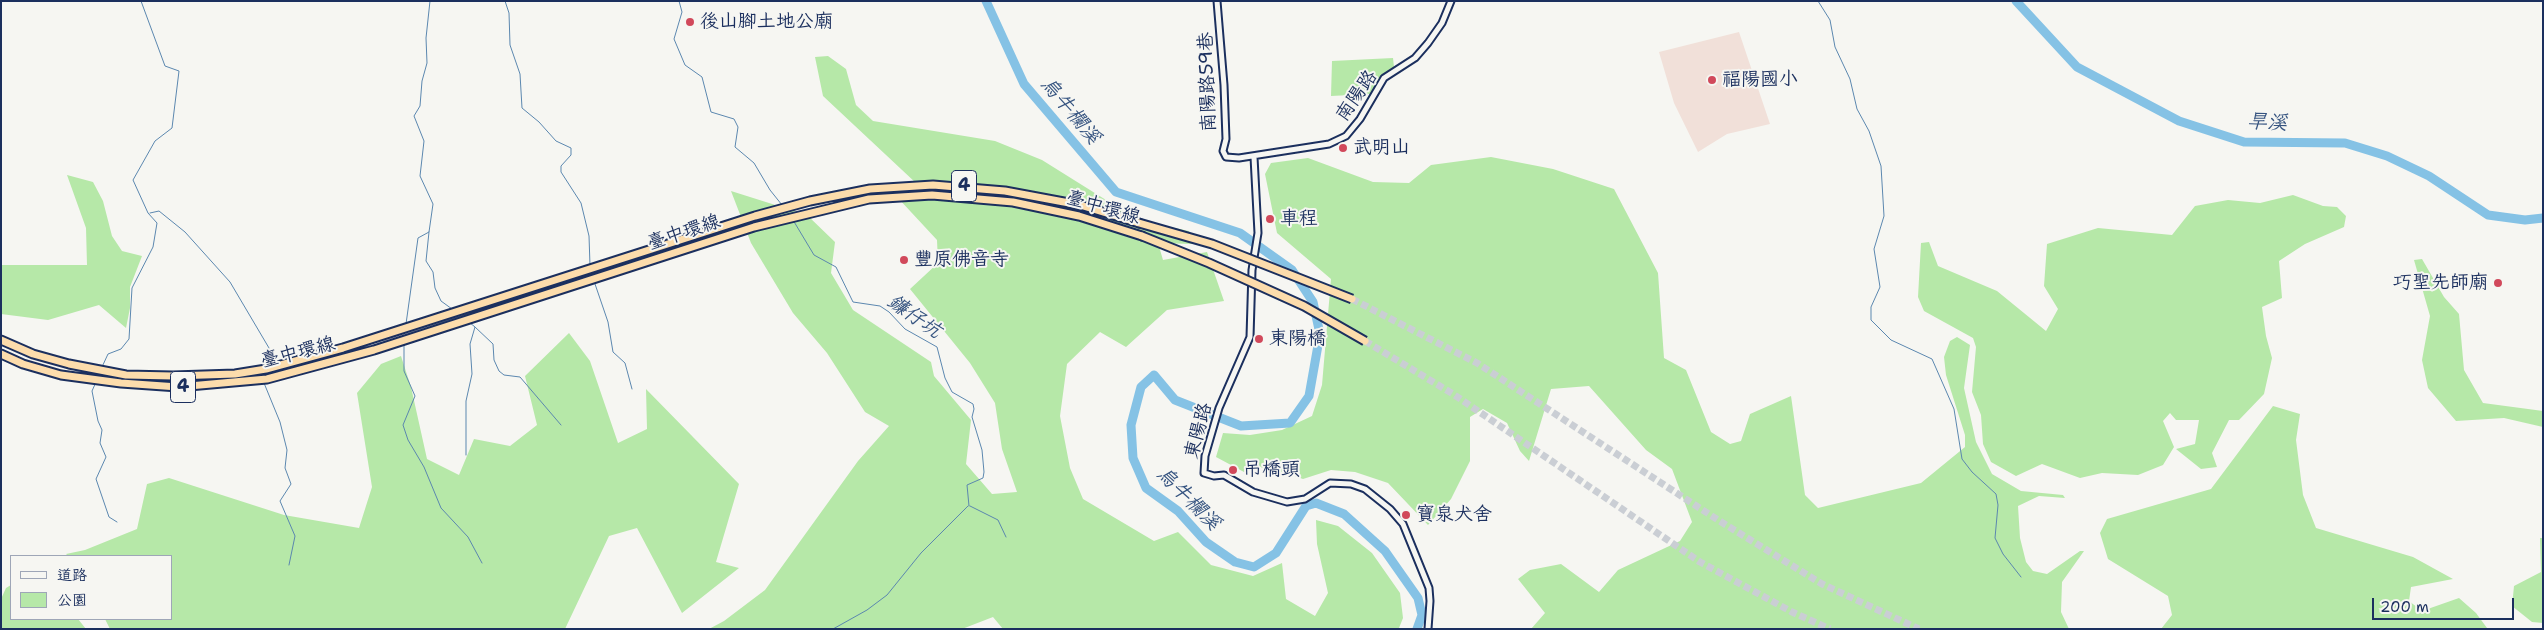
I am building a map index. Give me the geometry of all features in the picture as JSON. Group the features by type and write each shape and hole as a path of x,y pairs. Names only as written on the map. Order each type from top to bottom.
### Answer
{"highway":[{"name":"臺中環線","path":"1,340 33,354 69,364 106,371 174,376 264,370 406,328 784,208 870,189 958,185 1028,194 1080,205 1212,244 1352,298"},
{"name":"臺中環線","path":"1,354 23,364 62,375 100,380 178,387 263,379 405,340 791,217 869,199 932,195 965,196 1013,202 1079,216 1142,236 1209,263 1304,306 1365,342"}],"street":[{"name":"南陽路59巷","path":"1217,1 1224,85 1226,140 1223,152 1226,157 1230,158"},
{"name":"南陽路","path":"1230,158 1254,157 1329,144 1346,136 1360,119 1384,78 1415,58 1428,43 1442,22 1451,1"},
{"name":"東陽路","path":"1254,157 1258,224 1251,294 1250,337 1219,408 1205,456 1204,473 1206,475 1224,475 1253,492 1287,502 1305,499 1330,483 1351,484 1365,489 1390,509 1403,524 1429,588 1428,629"}],"shaded area":[{"name":"福陽國小","path":"1739,32 1770,124 1727,134 1698,152 1674,103 1659,52"}],"green space":[{"path":"828,56 846,69 856,105 873,121 995,141 1042,160 1138,220 1189,231 1193,244 1158,243 1163,260 1207,252 1224,301 1167,310 1126,347 1100,332 1067,364 1060,416 1070,468 1083,499 1154,541 1178,532 1211,565 1253,576 1282,563 1286,599 1315,616 1328,593 1317,544 1316,520 1338,526 1372,553 1400,593 1403,618 1399,628 1003,629 993,617 962,629 709,629 724,621 765,590 858,461 889,426 865,412 827,353 793,313 751,243 731,191 807,215 835,242 831,273 853,310 931,362 934,376 971,420 966,464 992,494 1017,492 1002,449 995,403 970,363 910,289 938,263 937,240 898,198 917,184 823,96 815,57"},
{"path":"1393,58 1394,67 1385,73 1370,94 1331,96 1332,61"},
{"path":"1491,157 1553,169 1614,189 1658,273 1664,358 1686,370 1711,432 1730,444 1741,441 1750,414 1791,396 1805,495 1818,508 1921,483 1965,447 1965,435 1946,375 1944,357 1950,341 1957,337 1970,345 1964,388 1976,442 1992,474 2021,491 2063,495 2065,498 2039,496 2018,506 2020,538 2026,562 2033,571 2047,574 2080,551 2084,551 2062,582 2061,612 2069,629 1531,629 1545,613 1518,579 1530,570 1561,564 1599,592 1618,570 1680,541 1692,522 1672,469 1646,450 1589,386 1551,389 1529,461 1520,451 1507,423 1483,409 1470,417 1470,461 1451,499 1428,525 1388,483 1355,472 1331,470 1303,479 1283,472 1255,466 1244,472 1216,457 1223,433 1250,435 1282,430 1312,416 1322,385 1331,279 1277,233 1265,174 1271,163 1308,158 1373,182 1409,183 1431,165"},
{"path":"67,175 93,182 103,201 112,236 122,251 142,256 130,287 130,308 126,328 99,305 48,320 1,314 1,265 87,265 86,228"},
{"path":"2293,195 2323,206 2337,207 2346,216 2344,227 2305,244 2279,261 2282,298 2262,307 2266,336 2272,358 2264,394 2239,420 2229,420 2212,453 2217,467 2201,469 2176,449 2195,444 2199,420 2176,420 2170,413 2163,421 2174,447 2163,465 2138,475 2102,473 2080,478 2042,464 2016,476 1991,462 1983,444 1981,415 1972,392 1976,347 1973,338 1924,311 1918,297 1921,243 1929,242 1938,266 1997,291 2046,331 2058,309 2044,286 2047,244 2098,228 2172,235 2195,206 2228,200 2260,203"},
{"path":"2422,259 2444,297 2459,314 2464,370 2483,403 2543,411 2543,427 2504,418 2456,421 2428,388 2422,360 2430,316 2414,260"},
{"path":"569,333 590,361 618,443 647,429 646,389 739,484 716,562 739,568 682,613 637,528 609,536 565,629 110,629 106,620 172,620 172,555 66,554 85,550 137,529 147,484 169,478 284,515 359,528 372,487 357,393 381,364 401,356 411,387 427,459 459,475 474,439 510,446 537,425 525,376"},
{"path":"2273,406 2300,414 2296,440 2303,495 2316,528 2413,557 2453,579 2411,587 2409,601 2422,611 2459,598 2476,613 2487,628 2161,629 2172,615 2168,596 2108,559 2100,533 2107,519 2211,489"},
{"path":"2540,538 2543,538 2543,623 2532,622 2512,606 2514,586 2541,572"},
{"path":"10,586 10,620 79,620 86,629 1,629 1,599 6,588"}],"waterway":[{"path":"102,367 108,354 121,349 129,339 132,288 153,247 157,223 148,213 133,180 155,141 172,128 179,71 165,66 141,1"},
{"path":"406,324 418,238 429,232 433,204 420,176 424,141 414,116 420,106 422,81 427,63 426,38 430,1"},
{"path":"505,1 509,13 510,45 520,74 522,108 539,122 556,141 571,148 571,155 561,166 561,172 581,203 589,236 590,265"},
{"name":"鐮仔坑","path":"679,1 682,12 674,39 685,65 702,77 711,112 734,119 738,127 735,147 754,163 770,190 782,205"},
{"name":"烏牛欄溪","path":"986,1 1024,84 1116,192 1240,233 1292,270 1313,302 1320,334 1309,396 1290,423 1241,426 1175,400 1154,375 1141,387 1131,425 1133,458 1146,488 1178,511 1206,542 1235,562 1254,567 1276,553 1306,506 1316,503 1344,514 1385,551 1418,598 1422,615 1417,629"},
{"path":"1818,1 1830,20 1835,47 1850,79 1857,109 1869,131 1881,166 1884,216 1874,249 1880,287 1871,307 1871,320 1891,340 1932,359 1954,409 1962,459 1972,472 1996,494 1998,505 1995,538 2003,554 2021,577"},
{"name":"旱溪","path":"2016,1 2077,67 2179,121 2244,142 2345,143 2387,156 2429,176 2488,215 2525,220 2543,218"},
{"path":"150,213 159,211 185,232 230,282 269,348 266,367"},
{"name":"鐮仔坑","path":"793,220 814,255 836,267 853,302 880,306 889,312 905,329 937,347 945,378 952,392 973,404 972,417 982,450 984,472 983,478 967,485 969,506"},
{"path":"429,232 426,261 433,272 435,288 441,301 452,309"},
{"path":"594,281 608,322 613,352 625,363 632,389"},
{"path":"466,455 466,401 472,374 470,344 475,327 469,322"},
{"path":"475,327 493,344 494,360 499,371 504,375 520,377 561,425"},
{"path":"404,343 404,371 415,396 403,425 408,440 424,467 441,508 468,537 482,563"},
{"path":"96,382 92,391 98,421 102,430 100,443 106,457 96,479 109,517 117,522"},
{"path":"264,383 280,422 287,450 285,468 291,484 280,501 295,536 289,565"},
{"name":"鐮仔坑","path":"833,629 867,610 887,595 921,553 968,506"},
{"path":"970,506 998,520 1006,537"}],"tunnel":[{"path":"1352,299 1477,363 1718,520 1822,584 1919,629"},
{"path":"1365,341 1453,394 1700,562 1792,612 1830,629"}],"place":[{"name":"後山腳土地公廟","path":"690,22"},
{"name":"福陽國小","path":"1712,80"},
{"name":"武明山","path":"1343,148"},
{"name":"車程","path":"1270,219"},
{"name":"豐原佛音寺","path":"904,260"},
{"name":"巧聖先師廟","path":"2498,283"},
{"name":"東陽橋","path":"1259,339"},
{"name":"吊橋頭","path":"1233,470"},
{"name":"寶泉犬舍","path":"1406,515"}]}
